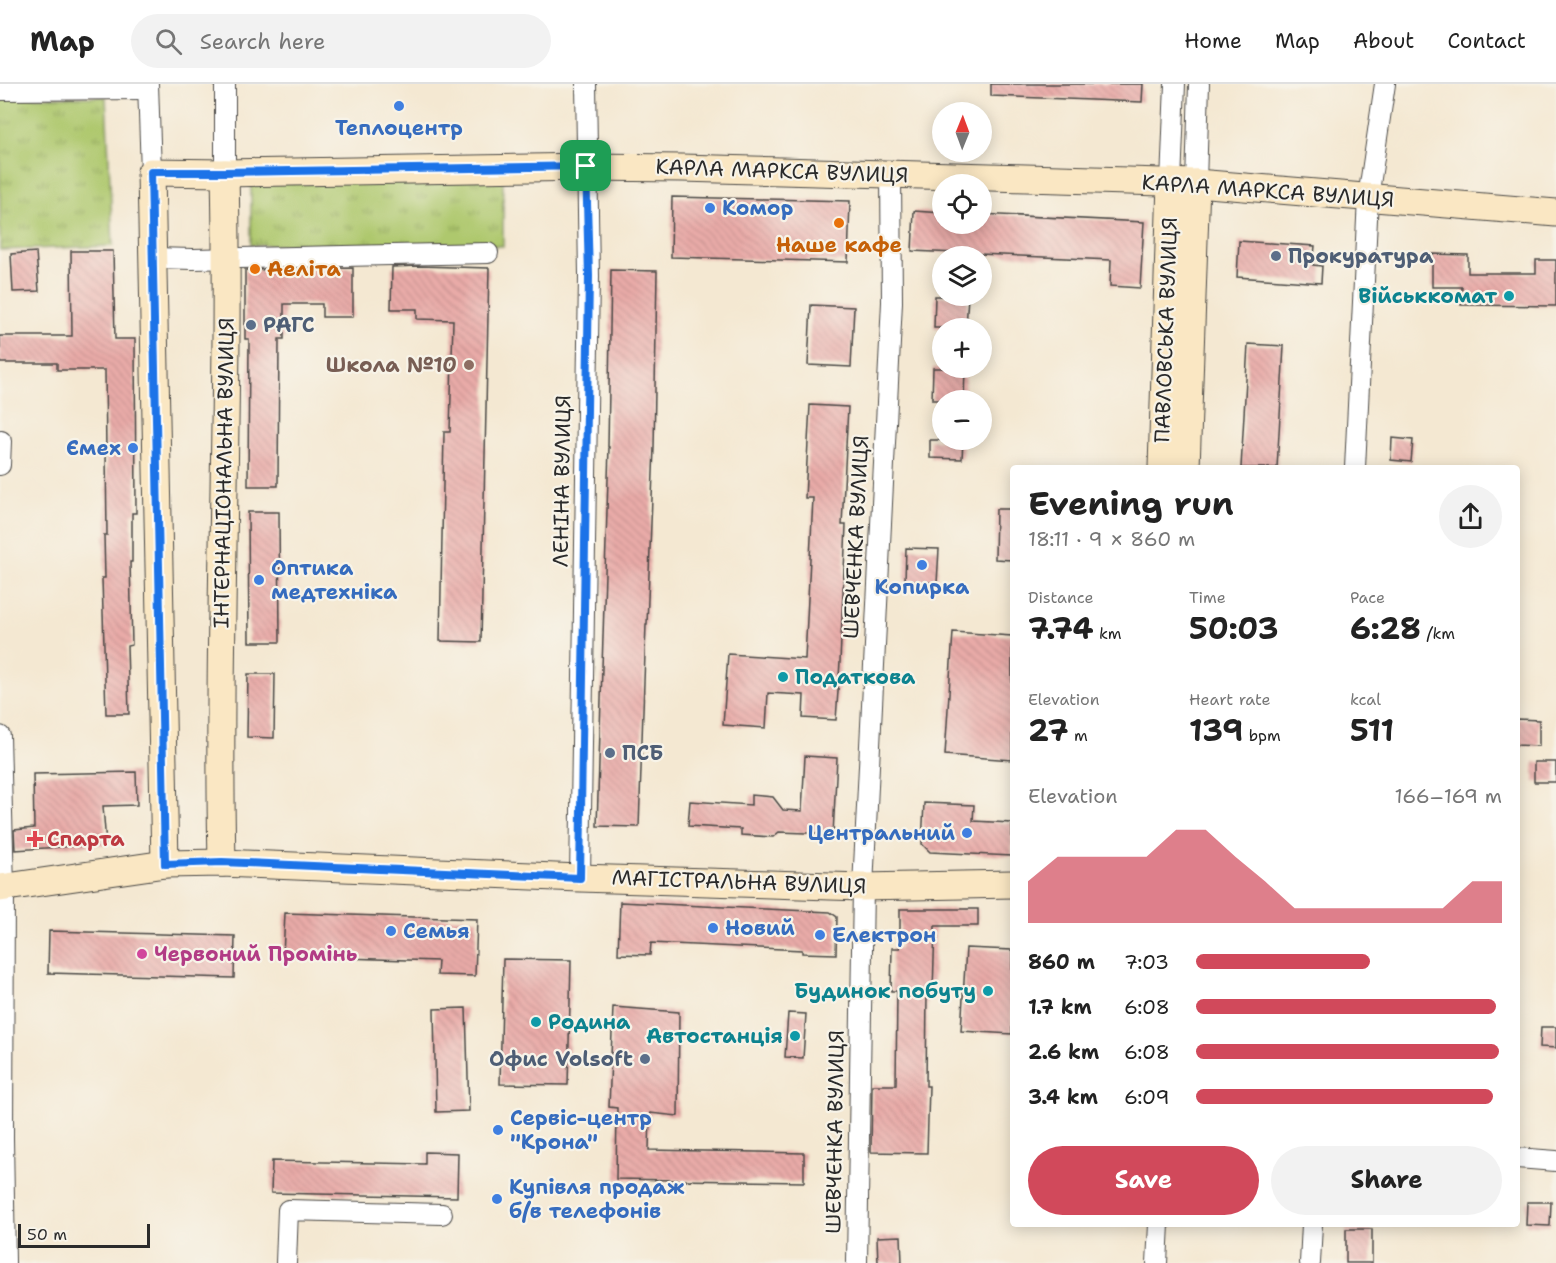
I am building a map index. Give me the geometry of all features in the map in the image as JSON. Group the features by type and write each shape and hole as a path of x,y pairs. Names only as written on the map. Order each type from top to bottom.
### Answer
{"street":[{"name":"ІНТЕРНАЦІОНАЛЬНА ВУЛИЦЯ","path":"222,862 220,768 227,258 225,84"},
{"name":"ЛЕНІНА ВУЛИЦЯ","path":"580,878 589,276 586,84"},
{"name":"ПАВЛОВСЬКА ВУЛИЦЯ","path":"1175,84 1184,182 1186,465"},
{"name":"ПАВЛОВСЬКА ВУЛИЦЯ","path":"1162,465 1184,182 1199,84"},
{"path":"1355,465 1368,198 1384,84"},
{"path":"0,90 148,87 165,864"},
{"name":"КАРЛА МАРКСА ВУЛИЦЯ","path":"151,172 586,166 1184,182 1556,213"},
{"name":"ШЕВЧЕНКА ВУЛИЦЯ","path":"858,1263 863,886 892,303 891,174"},
{"path":"153,258 488,253"},
{"path":"0,465 1,441"},
{"path":"0,736 5,1263"},
{"name":"МАГІСТРАЛЬНА ВУЛИЦЯ","path":"2,888 165,864 222,862 580,878 863,886 1010,884"},
{"path":"1520,1158 1556,1161"},
{"path":"286,1263 288,1210 442,1214"},
{"path":"1157,1263 1159,1227"},
{"path":"1310,1263 1312,1227"}],"green space":[{"path":"0,97 106,97 113,246 0,250"},
{"path":"251,178 503,178 503,246 251,245"}],"building":[{"path":"991,84 1143,84 1142,102 991,96"},
{"path":"672,197 850,201 848,262 671,257"},
{"path":"914,211 932,212 932,234 992,234 992,215 1144,222 1140,288 1110,286 1111,260 992,255 992,246 932,246 932,252 912,251"},
{"name":"Прокуратура","path":"1239,241 1315,246 1313,265 1322,266 1321,283 1237,277"},
{"path":"71,251 113,251 115,339 135,339 136,513 132,513 132,562 130,562 132,645 127,646 129,714 106,714 102,578 105,578 104,535 107,535 105,370 57,370 57,363 0,363 0,336 72,336"},
{"path":"36,252 39,291 13,292 11,254"},
{"name":"Військкомат","path":"1432,254 1468,255 1468,273 1536,273 1536,260 1556,260 1556,306 1461,305 1462,287 1432,287"},
{"path":"392,267 489,268 481,642 440,641 444,432 450,432 453,320 417,319 417,309 391,309"},
{"path":"353,268 353,317 322,317 322,304 284,304 284,339 279,339 278,486 248,486 249,339 245,339 245,270"},
{"path":"611,270 657,271 654,448 639,827 597,826 609,447"},
{"path":"811,305 854,307 851,367 808,365"},
{"path":"935,306 967,306 967,318 934,318"},
{"path":"1248,344 1284,346 1277,465 1241,465"},
{"path":"933,378 965,378 964,390 932,390"},
{"path":"810,405 848,407 842,525 846,525 836,720 803,718 804,695 768,693 766,728 723,725 728,654 805,659 813,498 805,498"},
{"path":"1392,438 1413,440 1411,462 1391,460"},
{"path":"930,440 932,440 932,450 962,450 962,459 930,458"},
{"path":"996,509 1010,509 1010,560 995,559"},
{"path":"248,512 279,512 280,642 249,642"},
{"name":"Копирка","path":"906,548 939,549 937,583 905,581"},
{"path":"953,632 1010,636 1010,760 945,755"},
{"path":"248,674 275,674 274,738 247,737"},
{"path":"1520,719 1539,720 1539,746 1520,745"},
{"path":"805,756 837,758 833,834 779,832 773,837 741,835 741,829 688,826 690,801 751,805 751,795 773,797 783,810 802,811"},
{"path":"1534,762 1556,762 1556,782 1534,782"},
{"path":"136,772 137,805 103,806 106,844 15,850 14,830 34,828 33,774"},
{"name":"Центральний","path":"924,803 974,805 973,821 1010,823 1010,856 930,852 922,844"},
{"path":"620,902 830,912 837,917 836,954 802,953 802,950 651,943 650,955 618,954"},
{"path":"900,909 978,909 978,926 935,926 933,992 927,992 926,1086 929,1086 927,1153 871,1152 872,1085 896,1085 897,991 891,991 892,948 900,948"},
{"path":"285,913 477,919 475,976 437,975 438,961 283,956"},
{"name":"Червоний Промінь","path":"49,931 235,936 234,978 48,973"},
{"name":"Будинок побуту","path":"966,948 1010,950 1010,1034 961,1031"},
{"name":"Родина","path":"503,959 571,960 568,1085 500,1084"},
{"path":"613,1007 679,1012 678,1116 650,1113 649,1150 804,1153 804,1182 616,1179 617,1108 609,1107"},
{"path":"466,1008 469,1111 436,1112 434,1009"},
{"name":"Автостанція","path":"788,1013 806,1014 803,1058 785,1057"},
{"path":"1541,1027 1556,1027 1556,1048 1540,1047"},
{"path":"425,1152 458,1153 457,1197 271,1193 272,1161 425,1164"},
{"path":"1527,1202 1551,1202 1550,1226 1526,1225"},
{"path":"1346,1229 1372,1229 1372,1263 1346,1263"},
{"path":"901,1236 902,1263 878,1263 877,1237"}],"place":[{"name":"Теплоцентр","path":"399,106"},
{"name":"Комор","path":"710,208"},
{"name":"Наше кафе","path":"839,223"},
{"name":"Прокуратура","path":"1276,256"},
{"name":"Аеліта","path":"255,269"},
{"name":"Військкомат","path":"1509,296"},
{"name":"РАГС","path":"251,325"},
{"name":"Школа №10","path":"469,365"},
{"name":"Ємех","path":"133,448"},
{"name":"Копирка","path":"922,565"},
{"name":"Оптика медтехніка","path":"259,580"},
{"name":"Податкова","path":"783,677"},
{"name":"ПСБ","path":"610,753"},
{"name":"Центральний","path":"967,833"},
{"name":"Спарта","path":"35,839"},
{"name":"Новий","path":"713,928"},
{"name":"Семья","path":"391,931"},
{"name":"Електрон","path":"820,935"},
{"name":"Червоний Промінь","path":"142,954"},
{"name":"Будинок побуту","path":"988,991"},
{"name":"Родина","path":"536,1022"},
{"name":"Автостанція","path":"795,1036"},
{"name":"Офис Volsoft","path":"645,1059"},
{"name":"Сервіс-центр \"Крона\"","path":"498,1130"},
{"name":"Купівля продаж б/в телефонів","path":"497,1199"}],"route":[{"path":"586,166 589,276 580,878 222,862 165,864 151,172 586,166"}]}
